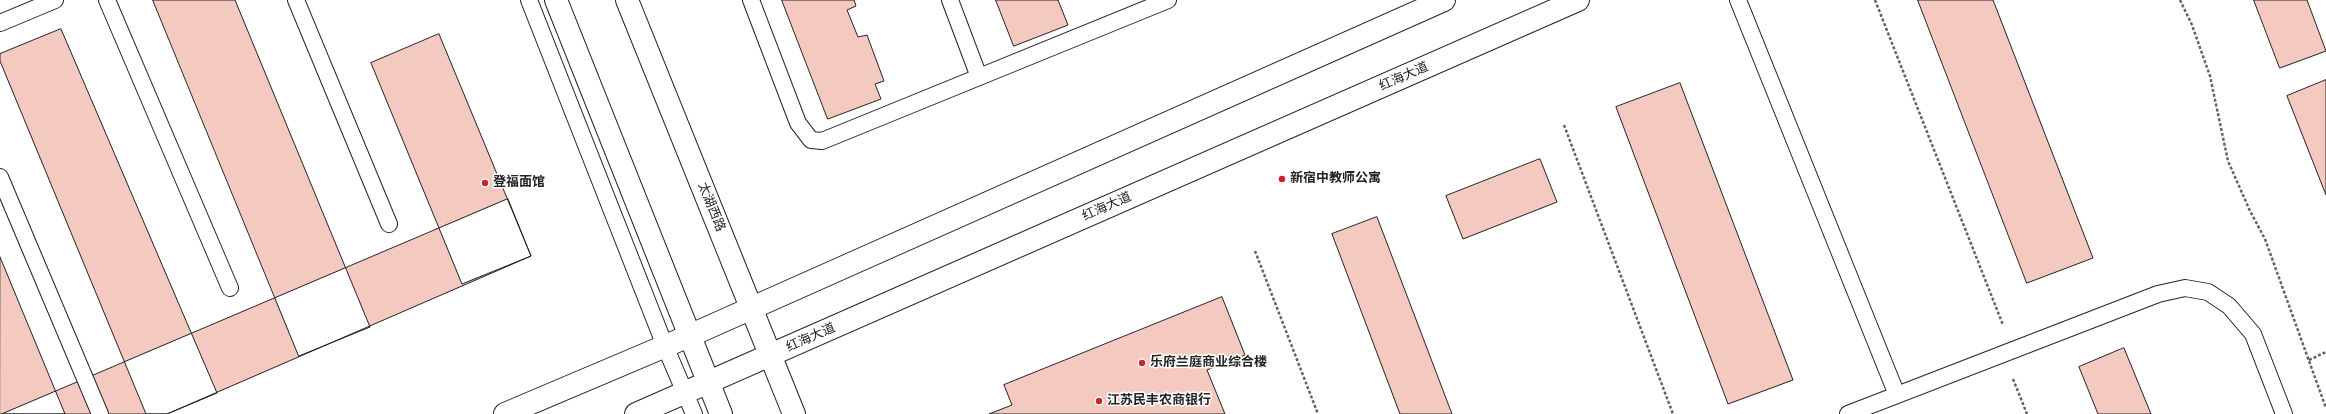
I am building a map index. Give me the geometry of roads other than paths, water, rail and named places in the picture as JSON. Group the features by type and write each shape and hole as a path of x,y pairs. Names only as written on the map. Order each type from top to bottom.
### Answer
{"main road":[{"path":"556,0 721,414"},
{"name":"太湖西路","path":"627,0 794,414"},
{"path":"505,414 689,336 1444,0"},
{"name":"红海大道","path":"636,414 1578,0"}],"lane":[{"path":"0,23 54,0"},
{"path":"107,0 230,288"},
{"path":"296,0 389,224"},
{"path":"529,0 665,346 694,414"},
{"path":"751,0 798,123 811,140 822,141 1168,0"},
{"path":"950,0 979,77"},
{"path":"1738,0 1896,395"},
{"path":"0,177 100,414"},
{"path":"1848,414 2158,294 2185,288 2208,292 2229,306 2253,334 2284,414"}],"place":[{"name":"新宿中教师公寓","path":"1282,179"},
{"name":"登福面馆","path":"485,183"},
{"name":"乐府兰庭商业综合楼","path":"1142,363"},
{"name":"江苏民丰农商银行","path":"1099,401"}]}
